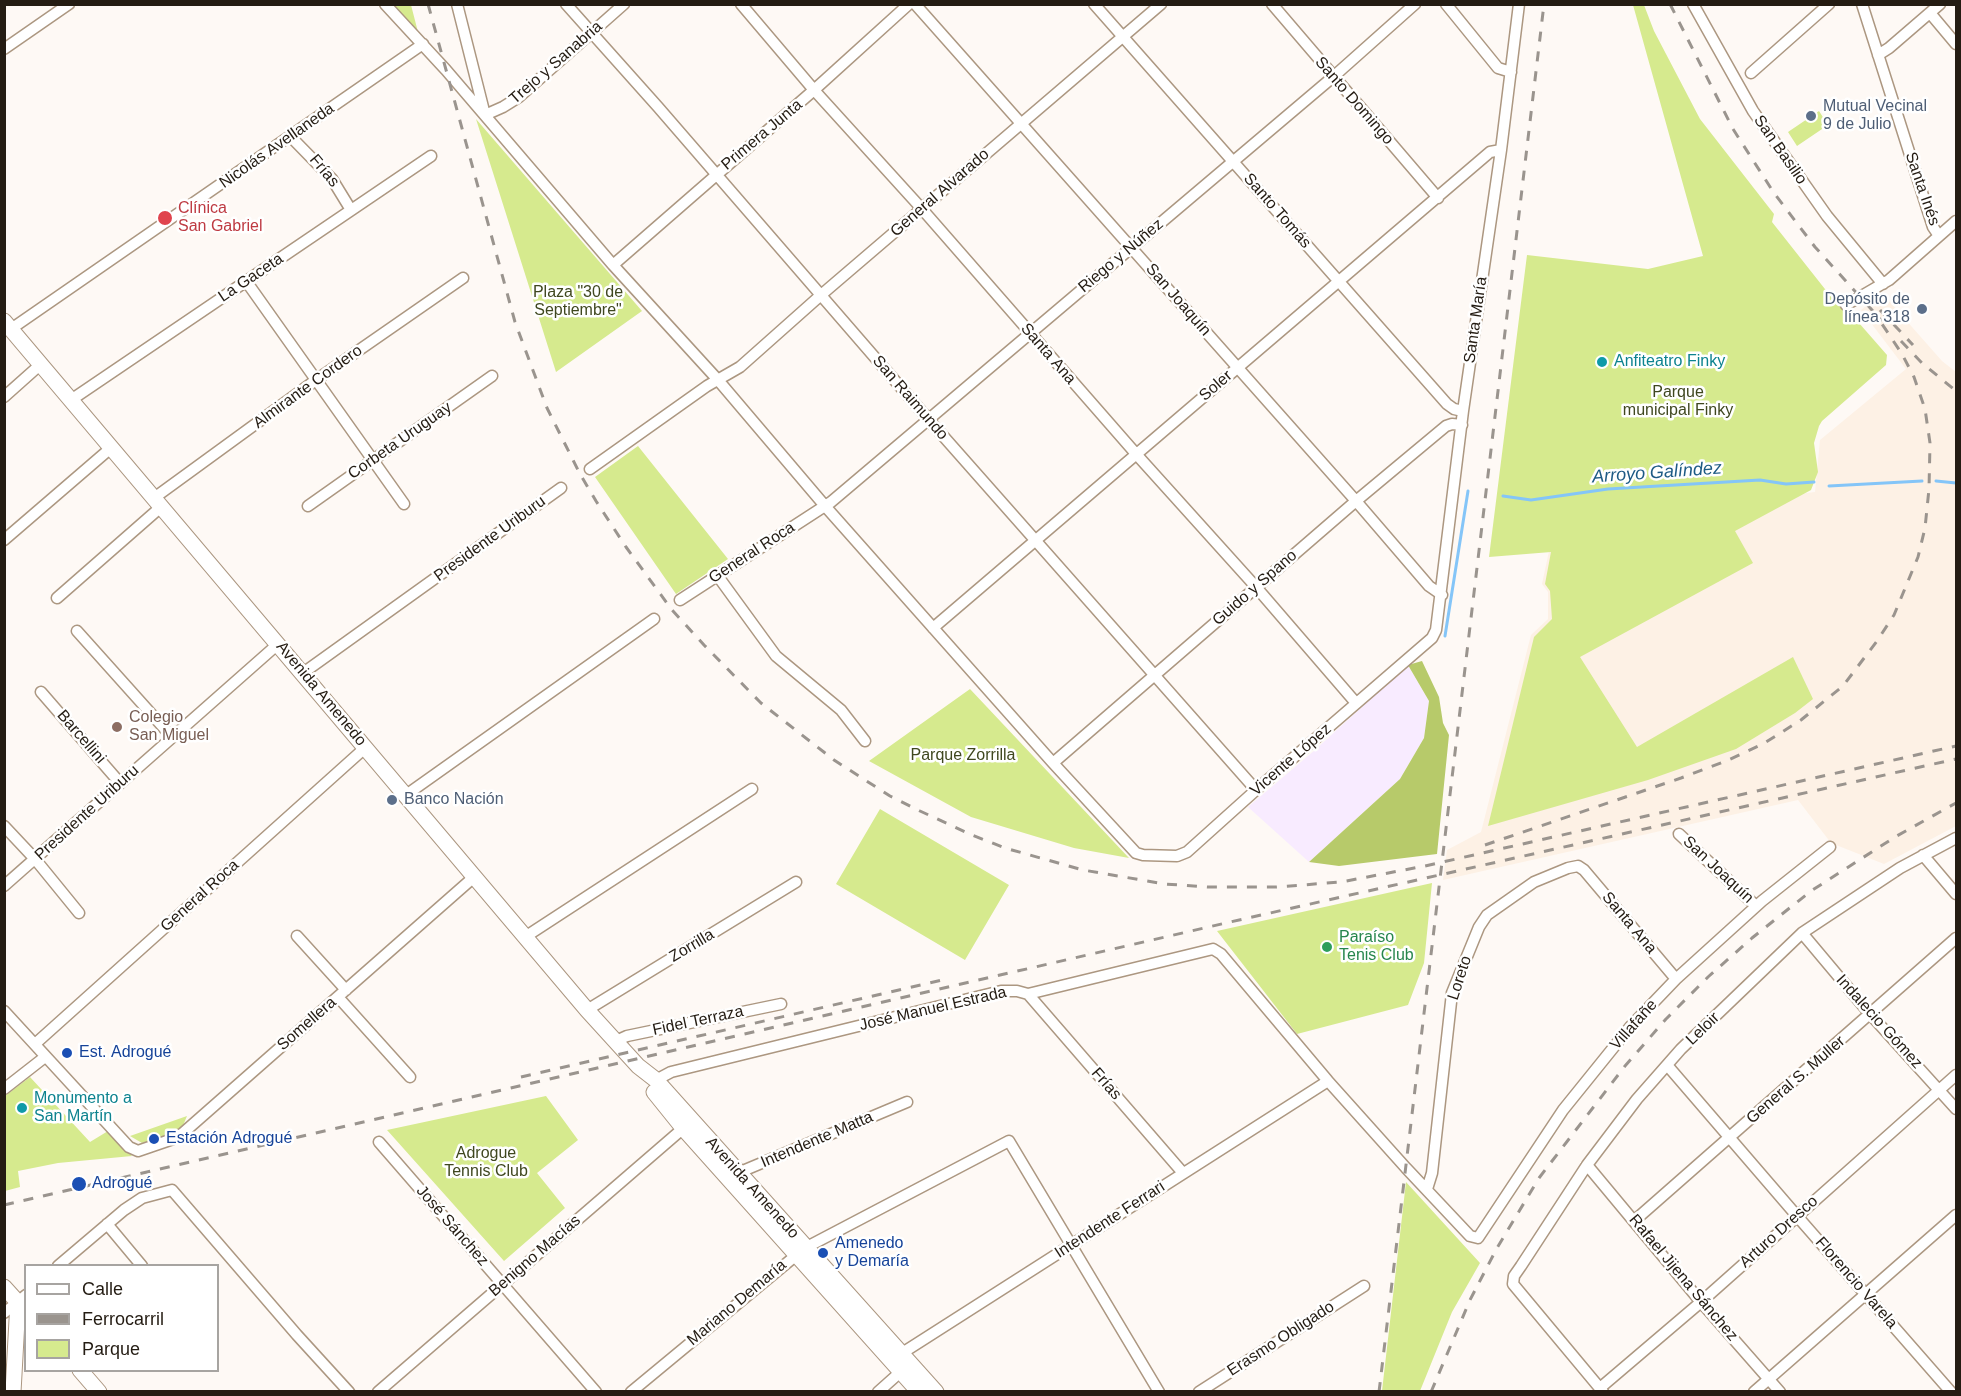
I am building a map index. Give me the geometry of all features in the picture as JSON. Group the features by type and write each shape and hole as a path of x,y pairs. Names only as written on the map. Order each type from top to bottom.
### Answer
{"street":[{"path":"4,49 69,4"},
{"path":"385,4 423,44 613,265 718,380 825,506 1053,763"},
{"path":"457,4 485,115"},
{"name":"San Raimundo","path":"566,4 1256,790"},
{"name":"Trejo y Sanabria","path":"485,115 503,108 519,97 624,4"},
{"name":"Santa Ana","path":"741,4 814,90 922,208 1356,703"},
{"name":"Primera Junta","path":"613,265 909,4"},
{"name":"San Joaquín","path":"915,4 1429,586 1442,595"},
{"name":"Santo Tomás","path":"1094,4 1447,404 1463,411"},
{"name":"General Alvarado","path":"718,380 740,367 1161,4"},
{"name":"Santo Domingo","path":"1272,4 1437,198"},
{"name":"Riego y Núñez","path":"825,506 1333,77 1415,4"},
{"path":"1446,4 1498,68 1511,72"},
{"name":"Santa María","path":"1434,635 1442,595 1463,411 1501,150 1519,4"},
{"name":"San Basilio","path":"1693,4 1753,111 1827,216 1883,284"},
{"path":"1750,73 1829,4"},
{"name":"Santa Inés","path":"1862,4 1933,227 1939,236"},
{"path":"1878,55 1940,4"},
{"path":"1930,13 1956,44"},
{"name":"Nicolás Avellaneda","path":"8,325 291,137 423,44"},
{"name":"Frías","path":"291,137 332,179 351,210"},
{"name":"Soler","path":"933,628 1490,152 1501,150"},
{"name":"La Gaceta","path":"71,400 431,156"},
{"path":"1846,305 1883,284 1956,221"},
{"name":"Almirante Cordero","path":"57,598 158,502 316,380 463,278"},
{"path":"246,281 404,504"},
{"name":"Avenida Amenedo","path":"8,325 587,1010 638,1066 656,1080 687,1124"},
{"path":"4,397 41,364"},
{"name":"Corbeta Uruguay","path":"308,506 492,376"},
{"path":"590,469 718,380"},
{"name":"Guido y Spano","path":"1053,763 1446,426 1462,425"},
{"path":"4,540 112,447"},
{"name":"Presidente Uriburu","path":"303,673 561,488"},
{"name":"General Roca","path":"680,600 825,506"},
{"path":"717,575 776,656 841,710 865,741"},
{"path":"406,795 654,619"},
{"path":"76,631 172,737"},
{"name":"Vicente López","path":"1053,763 1136,853 1182,856 1434,635"},
{"name":"Presidente Uriburu","path":"4,886 278,644"},
{"name":"Barcellini","path":"41,692 120,783"},
{"name":"General Roca","path":"34,1044 366,747"},
{"path":"525,937 752,789"},
{"path":"4,826 35,859 79,913"},
{"name":"San Joaquín","path":"1679,834 1756,906"},
{"name":"Leloir","path":"1601,1390 1513,1284 1514,1276 1587,1165 1667,1065 1802,933 1890,874 1956,838"},
{"name":"Villafañe","path":"1427,1189 1470,1236 1478,1238 1569,1102 1630,1027 1676,979 1756,906 1830,847"},
{"path":"1923,855 1956,894"},
{"name":"Loreto","path":"1427,1189 1432,1173 1452,993 1479,927 1487,915 1534,882 1568,868 1575,866 1582,868"},
{"name":"Santa Ana","path":"1582,868 1676,979"},
{"name":"Somellera","path":"45,1057 129,1147 138,1150 183,1134 474,877"},
{"name":"Zorrilla","path":"587,1010 796,882"},
{"name":"Indalecio Gómez","path":"1802,933 1870,1014 1956,1109"},
{"path":"297,936 410,1077"},
{"name":"General S. Muller","path":"1634,1221 1956,938"},
{"name":"José Manuel Estrada","path":"656,1080 671,1072 1001,991 1028,994 1213,949 1221,954 1328,1081"},
{"name":"Frías","path":"1028,994 1183,1173"},
{"name":"Fidel Terraza","path":"616,1041 627,1036 781,1004"},
{"path":"4,1011 45,1057 4,1089"},
{"name":"Florencio Varela","path":"1667,1065 1951,1392"},
{"name":"Avenida Amenedo","path":"638,1066 644,1079 901,1362 936,1392"},
{"name":"Arturo Dresco","path":"1601,1390 1956,1075"},
{"path":"1328,1081 1427,1189"},
{"name":"Intendente Ferrari","path":"878,1392 901,1362 1072,1244 1328,1081"},
{"name":"Intendente Matta","path":"733,1175 907,1102"},
{"name":"Benigno Macías","path":"378,1392 687,1124"},
{"name":"Mariano Demaría","path":"631,1392 801,1251 1009,1141 1072,1244"},
{"name":"José Sánchez","path":"379,1143 596,1392"},
{"name":"Rafael Jijena Sánchez","path":"1587,1165 1701,1302 1780,1392"},
{"path":"60,1264 142,1198 172,1190 349,1392"},
{"path":"1755,1392 1956,1215"},
{"path":"107,1224 140,1264"},
{"path":"1072,1244 1159,1392"},
{"name":"Erasmo Obligado","path":"1199,1392 1364,1286"},
{"path":"4,1287 23,1302"},
{"path":"4,1313 23,1302"},
{"path":"14,1392 23,1302"},
{"name":"Avenida Amenedo","path":"901,1362 919,1392"},
{"path":"81,1372 99,1392"}],"shaded area":[{"path":"1882,293 1942,361 1956,372 1956,826 1884,864 1831,843 1798,800 1443,880 1447,850 1481,832 1531,635 1548,619 1548,592 1542,584 1552,537 1815,492 1820,440 1906,369 1861,310"},
{"path":"1408,665 1429,701 1424,738 1400,779 1309,862 1248,807 1315,750"}],"green space":[{"path":"394,5 411,5 418,32"},
{"name":"Parque municipal Finky","path":"1633,5 1644,5 1654,31 1700,119 1774,214 1772,222 1836,303 1845,307 1887,355 1886,365 1819,426 1814,443 1818,472 1811,490 1735,531 1753,563 1580,657 1637,747 1793,657 1813,699 1795,713 1736,749 1648,780 1488,826 1534,637 1552,619 1550,591 1545,584 1551,552 1489,557 1527,255 1648,269 1703,256"},
{"path":"1819,111 1828,125 1797,146 1788,132"},
{"name":"Plaza \"30 de Septiembre\"","path":"476,119 642,311 556,372"},
{"path":"638,446 728,559 676,594 595,477"},
{"path":"1422,661 1439,697 1443,723 1449,735 1437,854 1339,866 1309,862 1400,779 1424,738 1429,701 1408,665"},
{"name":"Parque Zorrilla","path":"970,689 1129,858 1074,848 971,817 869,761"},
{"path":"880,809 1009,885 965,960 836,884"},
{"name":"Paraíso Tenis Club","path":"1432,883 1424,963 1408,1005 1297,1034 1217,931"},
{"path":"30,1077 90,1142 108,1131 132,1156 58,1163 18,1171 20,1187 5,1191 5,1096"},
{"name":"Adrogue Tennis Club","path":"546,1096 578,1140 537,1173 565,1208 504,1261 387,1130"},
{"path":"187,1116 182,1128 163,1138 142,1143 130,1136"},
{"path":"1406,1182 1480,1263 1452,1312 1420,1391 1382,1391"}],"waterway":[{"name":"Arroyo Galíndez","path":"1503,496 1531,500 1608,489 1760,480 1786,484 1814,482"},
{"name":"Arroyo Galíndez","path":"1829,486 1922,481"},
{"name":"Arroyo Galíndez","path":"1936,481 1956,483"},
{"name":"Arroyo Galíndez","path":"1445,636 1468,491"}],"railway":[{"path":"428,4 515,322 547,408 596,501 672,610 761,703 834,760 890,796 920,811 1005,848 1083,870 1165,884 1207,887 1276,887 1341,882 1425,866 1956,746"},
{"path":"1379,1392 1544,4"},
{"path":"1670,4 1733,129 1774,193 1815,247 1882,321"},
{"path":"1880,310 1913,345"},
{"path":"1485,845 1681,778 1763,744 1801,720 1843,686 1877,641 1894,615 1918,557 1925,528 1930,443 1925,409 1914,377 1876,315"},
{"path":"1901,341 1922,363 1956,391"},
{"path":"4,1205 1230,922 1956,759"},
{"path":"1431,1392 1470,1300 1497,1248 1539,1178 1625,1066 1666,1019 1752,938 1811,891 1895,837 1956,803"},
{"path":"521,1077 942,980"}],"place":[{"name":"Mutual Vecinal 9 de Julio","path":"1811,116"},
{"name":"Clínica San Gabriel","path":"165,218"},
{"name":"Depósito de línea 318","path":"1922,309"},
{"name":"Anfiteatro Finky","path":"1602,362"},
{"name":"Colegio San Miguel","path":"117,727"},
{"name":"Banco Nación","path":"392,800"},
{"name":"Paraíso Tenis Club","path":"1327,947"},
{"name":"Est. Adrogué","path":"67,1053"},
{"name":"Monumento a San Martín","path":"22,1108"},
{"name":"Estación Adrogué","path":"154,1139"},
{"name":"Adrogué","path":"79,1184"},
{"name":"Amenedo y Demaría","path":"823,1253"}]}
